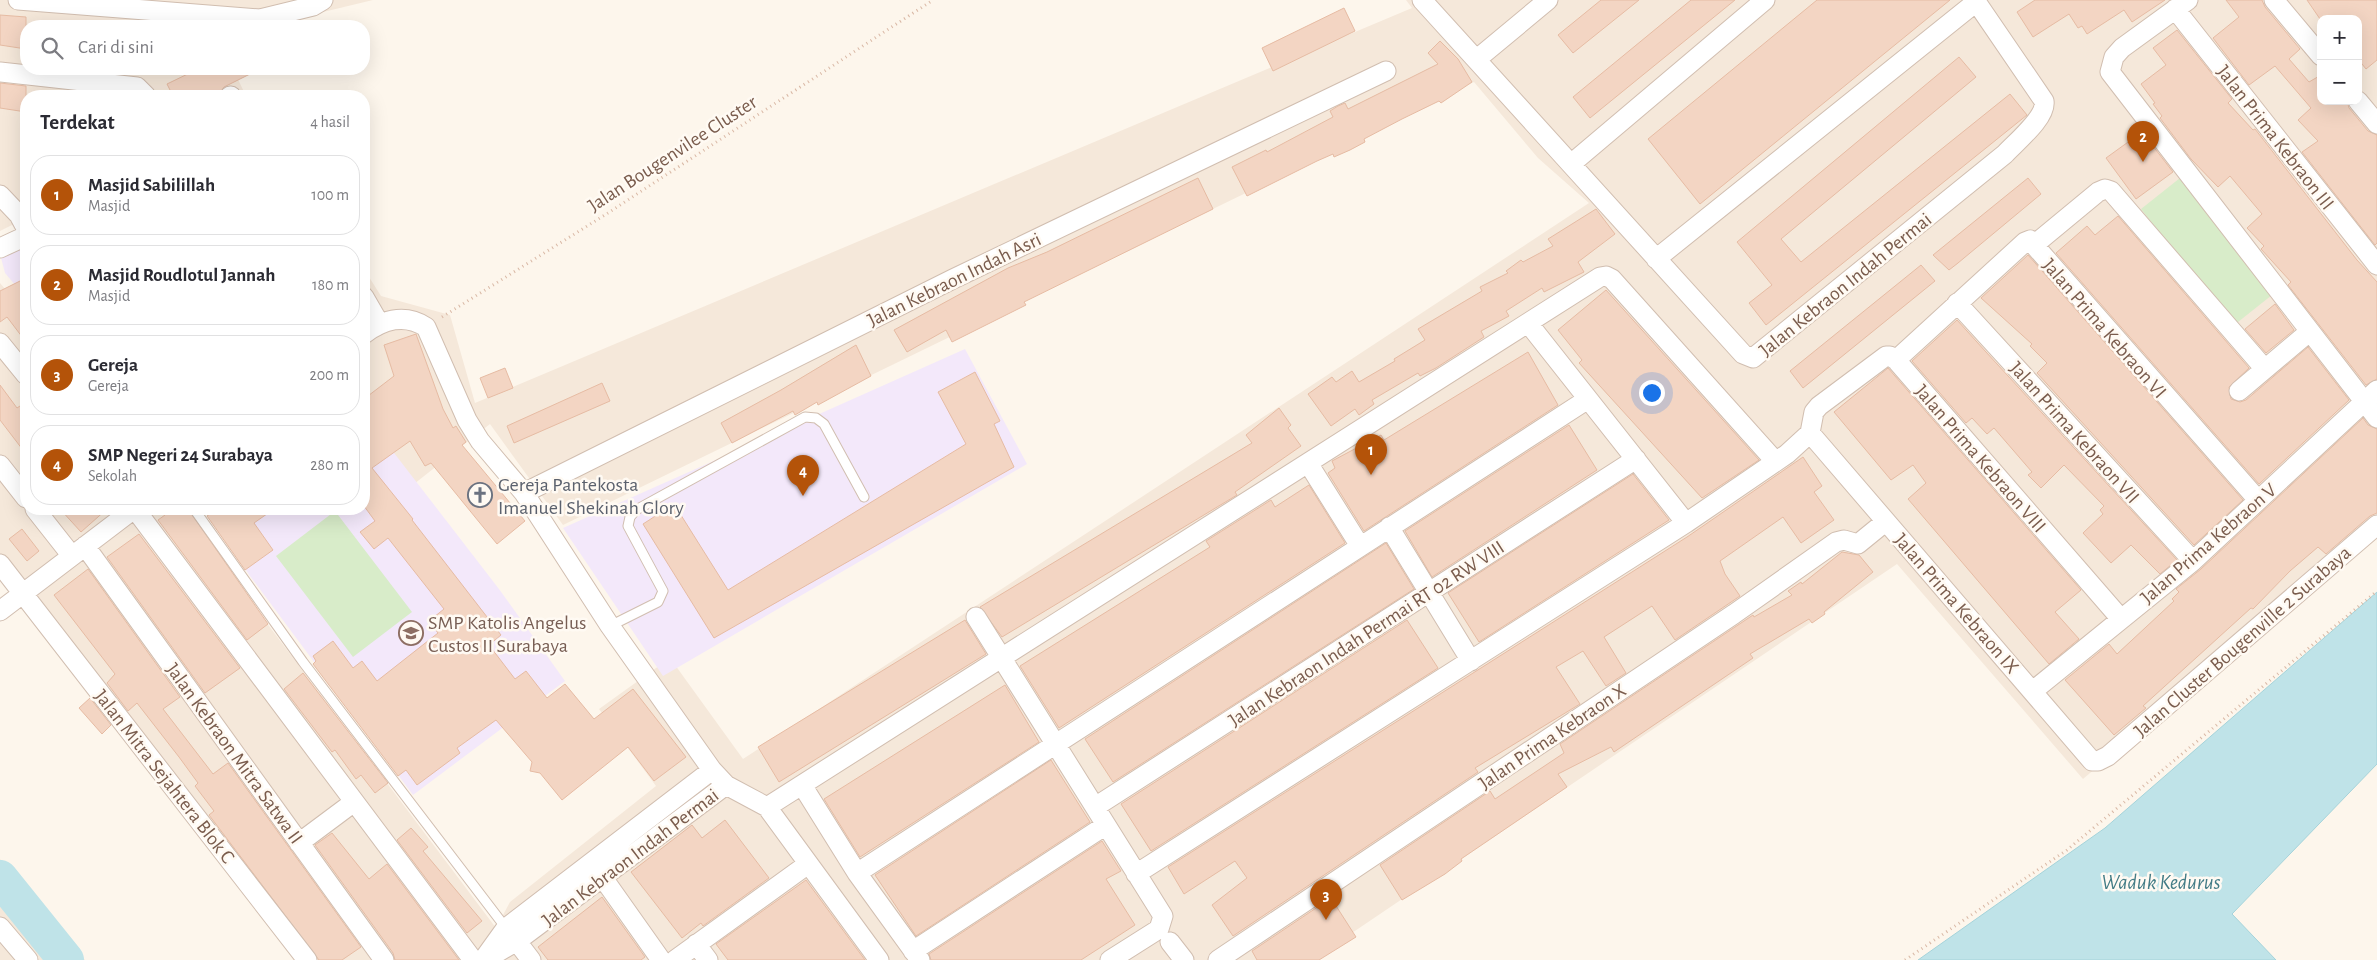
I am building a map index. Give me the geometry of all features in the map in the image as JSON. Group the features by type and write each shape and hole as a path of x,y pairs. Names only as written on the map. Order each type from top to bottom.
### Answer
{"street":[{"path":"27,0 172,5 260,19 313,6 323,0"},
{"name":"Jalan Kebraon Indah Permai","path":"1422,0 1656,259 1743,354 1749,358 1756,356 2005,154 2040,116 2045,107 2044,101 1976,1"},
{"path":"1477,59 1548,0"},
{"path":"1571,164 1765,0"},
{"path":"2274,0 2317,51"},
{"path":"1656,259 1976,1"},
{"path":"2182,4 2122,48 2114,57 2110,72 2309,332 2370,396 2377,418"},
{"name":"Jalan Prima Kebraon III","path":"2182,4 2377,265"},
{"name":"Jalan Kebraon Indah Asri","path":"524,493 953,278 1386,71"},
{"path":"0,72 20,74"},
{"path":"27,75 137,87 140,90"},
{"path":"2361,105 2377,124"},
{"name":"Jalan Prima Kebraon VI","path":"2258,500 2034,245 2098,192 2105,189 2111,191 2264,368"},
{"path":"0,194 20,214"},
{"path":"0,248 20,239"},
{"path":"1136,874 1686,523 1793,448 1814,412 1820,406 1880,359 1890,356 1896,360 1956,303 2025,242 2030,240 2034,245"},
{"path":"767,807 1600,277 1606,276 1612,280 1793,448"},
{"name":"Jalan Prima Kebraon VII","path":"1956,303 2193,561"},
{"path":"371,328 401,319 418,322 426,327"},
{"path":"1528,323 1686,523"},
{"name":"Jalan Kebraon Indah Permai","path":"426,327 467,420 480,442 524,493 610,626 712,770 726,785 603,878 512,935"},
{"path":"2239,391 2309,332"},
{"path":"0,343 20,368"},
{"name":"Jalan Prima Kebraon VIII","path":"1896,360 2121,619"},
{"name":"Jalan Prima Kebraon V","path":"2034,690 2193,561 2370,396"},
{"path":"857,872 1588,399"},
{"name":"Jalan Prima Kebraon IX","path":"1793,448 1880,525 2034,690 2088,759 2098,761 2108,756"},
{"name":"Jalan Kebraon Indah Permai RT 02 RW VIII","path":"1095,807 1636,459"},
{"path":"1308,463 1360,546"},
{"path":"0,465 20,490"},
{"name":"Jalan Kebraon Mitra Satwa II","path":"40,515 79,551 299,843 384,960"},
{"path":"0,611 126,515"},
{"path":"139,515 468,953"},
{"name":"Jalan Prima Kebraon X","path":"1218,960 1734,614 1836,542 1844,540 1856,545 1880,525"},
{"name":"Jalan Cluster Bougenville 2 Surabaya","path":"2108,756 2377,525"},
{"path":"1389,527 1471,661"},
{"name":"Jalan Mitra Sejahtera Blok C","path":"0,564 307,960"},
{"path":"976,617 1163,916 1162,923 1154,933 1110,960"},
{"name":"Jalan Kebraon Indah Permai","path":"512,935 650,818 712,770"},
{"path":"726,785 767,807 879,960"},
{"path":"802,785 857,872 917,955 1106,825"},
{"path":"299,843 354,802"},
{"path":"650,818 663,832"},
{"path":"674,960 808,864"},
{"path":"603,878 661,960"},
{"path":"0,927 28,960"},
{"path":"484,960 512,935 531,960"},
{"path":"1170,942 1184,960"},
{"path":"696,944 708,960"}],"lane":[{"path":"610,626 658,602 662,597 663,591 628,526 630,517 636,510 805,417 816,418 824,424 864,497"},
{"path":"198,515 303,662 512,935"}],"path":[{"name":"Jalan Bougenvilee Cluster","path":"426,327 493,283 616,208 932,0"},
{"path":"1905,960 2066,850 2377,591"}],"shaded area":[{"path":"0,0 373,0 290,20 20,20 20,75 236,75 243,90 20,90 20,221 0,231"},
{"path":"1406,0 2377,0 2377,528 2083,779 1897,564 1312,960 304,960 0,579 0,283 20,307 20,515 186,515 496,928 510,902 656,786 599,709 670,658 743,759 1589,203 1538,158 1474,82 563,525 490,424 414,484 370,424 370,279 381,296 450,315 475,403 1412,8"},
{"path":"20,243 20,291 5,273 0,254"},
{"path":"965,349 1027,464 663,676 563,528"},
{"name":"SMP Katolis Angelus Custos II Surabaya","path":"370,422 499,589 565,681 413,795 250,576 208,515 370,515"},
{"path":"0,859 85,960 0,960"}],"green space":[{"path":"2180,178 2272,295 2233,326 2141,209"},
{"path":"330,515 338,515 412,612 353,657 276,556"}],"water":[{"name":"Waduk Kedurus","path":"2377,592 2377,764 2232,914 2276,960 1918,960 2105,828"}],"building":[{"path":"1601,0 1639,0 1573,53 1558,35"},
{"path":"1691,0 1735,0 1590,118 1573,97"},
{"path":"1817,0 1950,0 1700,204 1648,139"},
{"path":"2035,0 2165,0 2132,22 2124,10 2087,34 2082,26 2078,28 2069,14 2033,37 2017,12"},
{"path":"2226,0 2262,0 2265,7 2300,49 2289,59 2309,82 2317,77 2317,105 2348,105 2368,131 2377,135 2377,243 2375,245 2302,152 2318,141 2298,120 2311,108 2275,66 2249,85 2213,38 2239,17"},
{"path":"2307,0 2377,0 2377,60 2366,69 2362,64 2362,15 2317,15"},
{"path":"1344,8 1355,31 1273,71 1262,48"},
{"path":"0,15 26,17 26,20 20,20 20,48 0,45"},
{"path":"2177,30 2232,99 2228,103 2253,130 2255,129 2357,260 2377,282 2377,379 2366,385 2288,285 2291,282 2261,249 2264,246 2247,228 2262,214 2230,176 2218,187 2191,159 2160,118 2162,116 2153,104 2155,103 2141,84 2166,65 2153,48"},
{"path":"1440,41 1458,59 1472,82 1441,103 1439,101 1402,119 1364,139 1365,142 1350,150 1334,157 1333,154 1317,161 1247,196 1232,167 1266,150 1267,152 1333,117 1330,111 1338,106 1345,103 1348,109 1438,64 1428,53"},
{"path":"1959,57 1976,77 1781,239 1801,262 2010,94 2027,115 1766,325 1749,303 1772,285 1737,242"},
{"path":"186,75 248,75 224,87 222,90 170,90 167,84"},
{"path":"0,83 26,86 26,90 20,90 20,111 0,108"},
{"path":"2142,132 2173,172 2136,199 2106,158"},
{"path":"1198,178 1213,209 1024,302 1026,305 952,342 946,330 907,352 894,330 1008,268 1047,252"},
{"path":"2028,178 2041,194 1958,263 1949,270 1933,255"},
{"path":"1596,209 1615,234 1578,262 1584,272 1544,292 1542,288 1506,311 1509,316 1481,331 1484,337 1436,368 1420,376 1418,373 1372,400 1374,404 1359,415 1355,409 1331,426 1308,394 1332,377 1336,382 1352,371 1359,382 1395,361 1394,359 1425,340 1418,329 1482,291 1480,287 1508,273 1506,271 1521,260 1523,262 1553,246 1548,239"},
{"path":"2118,216 2249,368 2229,387 2231,399 2240,402 2246,400 2308,347 2349,400 2259,484 2056,253 2087,226 2095,235"},
{"path":"2028,255 2243,500 2194,545 2037,373 2047,363 2030,346 2032,344 1981,298"},
{"path":"1921,265 1935,281 1803,388 1790,371"},
{"path":"20,281 20,334 7,317 0,322 0,291"},
{"path":"1606,290 1759,460 1702,498 1579,363 1582,360 1558,330"},
{"path":"2275,304 2294,330 2266,353 2245,329"},
{"path":"1957,320 2177,560 2160,574 2131,545 2111,563 2083,533 2103,514 2100,510 2104,506 2064,465 2041,488 2028,475 2032,472 1994,428 1987,434 1972,418 1966,423 1912,361"},
{"path":"416,334 443,409 453,428 456,426 466,442 462,445 525,521 497,544 431,463 425,466 410,441 372,468 501,635 489,645 515,679 526,671 547,698 565,684 594,719 633,689 686,757 654,781 628,747 562,800 540,773 530,771 532,762 496,720 457,748 460,753 417,785 406,770 398,776 313,664 316,661 313,656 333,641 353,668 362,661 377,681 438,633 429,621 444,609 388,538 374,549 360,532 375,521 370,514 370,394 394,376 384,345"},
{"path":"856,345 871,376 818,405 817,402 795,415 793,411 732,443 721,423"},
{"path":"1528,352 1558,405 1364,531 1328,473 1335,468 1332,461 1381,435 1384,440"},
{"path":"505,368 513,388 488,398 480,378"},
{"path":"1888,368 2081,590 2055,612 2079,639 2049,664 1908,499 1926,483 1913,465 1891,480 1834,412"},
{"path":"975,372 1000,421 994,424 1014,467 714,638 643,524 674,504 728,590 966,444 938,392"},
{"path":"602,383 610,401 514,443 507,426"},
{"path":"0,385 17,408 20,406 20,446 0,420"},
{"path":"1279,408 1291,425 1288,428 1301,446 1235,492 1237,495 1002,637 980,607 1252,443 1246,435"},
{"path":"2363,418 2368,425 2377,429 2377,513 2370,516 2326,554 2318,547 2290,571 2253,609 2251,608 2143,706 2146,708 2114,735 2065,680 2109,644 2117,654 2174,601 2172,599 2179,592 2176,589 2201,569"},
{"path":"1569,425 1597,470 1432,577 1405,531"},
{"path":"1803,457 1822,486 1814,492 1834,520 1801,543 1783,517 1720,561 1725,574 1740,596 1675,640 1652,606 1604,637 1626,673 1606,686 1583,651 1556,667 1580,704 1475,768 1478,772 1233,936 1212,905 1247,878 1235,861 1184,894 1168,867 1687,537"},
{"path":"1633,474 1669,520 1479,642 1448,593"},
{"path":"1309,485 1345,543 1059,728 1020,666 1210,547 1206,541 1271,500 1275,507"},
{"path":"65,515 100,515 81,532"},
{"path":"165,515 192,515 268,624 247,640 158,520"},
{"path":"265,515 254,523 273,550 245,570 207,516"},
{"path":"22,529 39,551 27,561 9,539"},
{"path":"139,534 240,668 205,693 107,557"},
{"path":"1386,543 1414,589 1113,782 1085,739"},
{"path":"1842,552 1859,555 1873,572 1824,612 1825,614 1812,623 1809,619 1750,654 1753,658 1614,752 1611,747 1558,774 1567,787 1461,859 1462,861 1445,874 1402,900 1380,865 1490,791 1495,799 1564,753 1560,744 1753,615 1754,617 1792,595 1788,591 1801,582 1802,584"},
{"path":"88,569 180,697 163,709 213,774 228,763 361,947 342,960 319,960 209,815 214,811 195,786 198,783 179,757 137,703 128,711 107,683 115,674 54,595"},
{"path":"965,620 986,654 779,782 758,747"},
{"path":"1407,620 1438,668 1151,851 1121,804"},
{"path":"303,673 388,783 375,793 361,775 356,779 335,750 332,752 284,689"},
{"path":"1005,685 1039,742 860,857 824,799"},
{"path":"90,698 111,725 102,734 79,708"},
{"path":"1051,760 1090,822 916,936 875,875"},
{"path":"725,820 769,878 703,926 701,923 682,938 631,872 692,825 702,838"},
{"path":"411,828 428,847 423,851 482,921 467,933 397,840"},
{"path":"332,833 369,879 387,864 459,960 395,960 393,953 315,845"},
{"path":"1102,841 1121,871 1106,879 1135,925 1081,960 931,960 929,954"},
{"path":"806,880 865,960 728,960 716,944"},
{"path":"602,897 645,957 641,960 548,960 538,947"},
{"path":"1331,898 1356,937 1319,960 1257,960 1252,951"}],"waterway":[{"path":"0,878 66,960"}],"place":[{"name":"Masjid Roudlotul Jannah","path":"2143,162"},
{"name":"Masjid Sabilillah","path":"1371,475"},
{"name":"Gereja Pantekosta Imanuel Shekinah Glory","path":"480,495"},
{"name":"SMP Negeri 24 Surabaya","path":"803,496"},
{"name":"SMP Katolis Angelus Custos II Surabaya","path":"411,633"},
{"name":"Gereja","path":"1326,920"}]}
